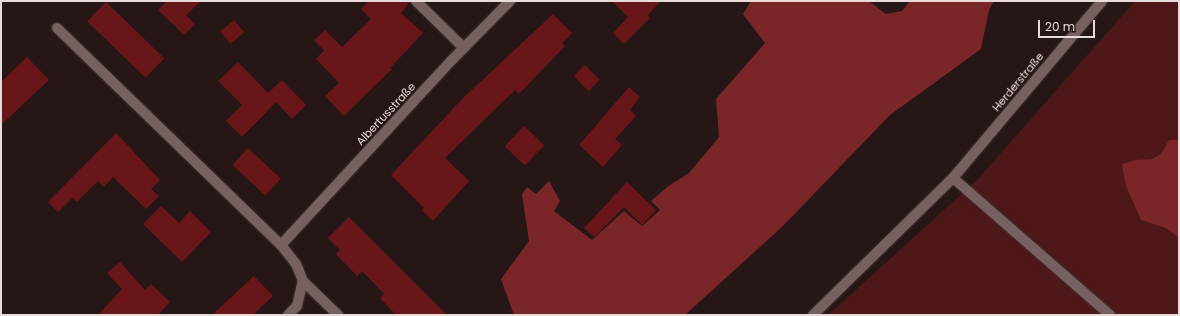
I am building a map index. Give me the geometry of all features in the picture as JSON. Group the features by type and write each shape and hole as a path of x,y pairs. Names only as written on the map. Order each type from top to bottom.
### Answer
{"street":[{"path":"416,1 464,48"},
{"name":"Albertusstraße","path":"281,245 464,48 510,1"},
{"name":"Herderstraße","path":"813,315 953,178 1102,1"},
{"path":"57,28 281,245 296,264 303,281 338,315"},
{"path":"953,178 1110,315"},
{"path":"288,315 297,306 303,281"}],"shaded area":[{"path":"751,1 869,1 886,14 902,11 910,1 994,1 989,10 981,49 890,115 783,226 685,315 514,315 501,279 529,241 522,194 527,187 536,194 549,181 560,201 554,211 592,240 624,211 642,226 660,210 651,201 667,187 689,173 719,137 716,99 765,43 743,14"},
{"path":"1135,1 1179,1 1179,315 828,315 977,180"},
{"path":"1169,140 1179,140 1179,238 1166,228 1141,220 1126,186 1122,164 1136,160 1152,159 1161,154"}],"building":[{"path":"167,1 201,1 186,15 195,24 184,35 158,10"},
{"path":"369,1 410,1 401,13 423,33 390,68 392,69 344,116 325,96 339,83 316,59 324,50 314,40 325,30 342,47 371,19 361,9"},
{"path":"612,1 661,1 648,15 650,18 624,44 613,33 628,17"},
{"path":"106,2 164,58 146,78 87,21"},
{"path":"553,14 572,33 562,43 565,46 519,94 515,90 445,158 469,181 433,221 422,210 424,208 391,175 463,98"},
{"path":"234,20 244,32 230,44 220,32"},
{"path":"27,57 49,80 1,125 1,82"},
{"path":"238,62 268,93 282,80 306,105 292,119 276,102 242,137 226,121 242,105 218,81"},
{"path":"585,65 600,80 589,91 574,76"},
{"path":"629,87 640,97 630,110 636,116 615,139 622,145 603,167 579,145"},
{"path":"524,126 544,145 525,166 505,146"},
{"path":"116,133 160,180 151,189 159,196 146,209 113,177 104,187 98,181 77,202 72,198 58,212 48,202"},
{"path":"248,148 281,179 265,196 232,165"},
{"path":"627,182 656,210 642,225 624,207 594,237 584,228"},
{"path":"161,206 179,223 190,211 211,232 182,262 143,224"},
{"path":"349,217 447,315 396,315 380,298 384,294 362,271 357,276 336,254 340,250 328,238"},
{"path":"120,262 145,290 151,284 170,302 158,315 98,315 122,289 107,273"},
{"path":"254,276 273,296 253,315 212,315"}]}
